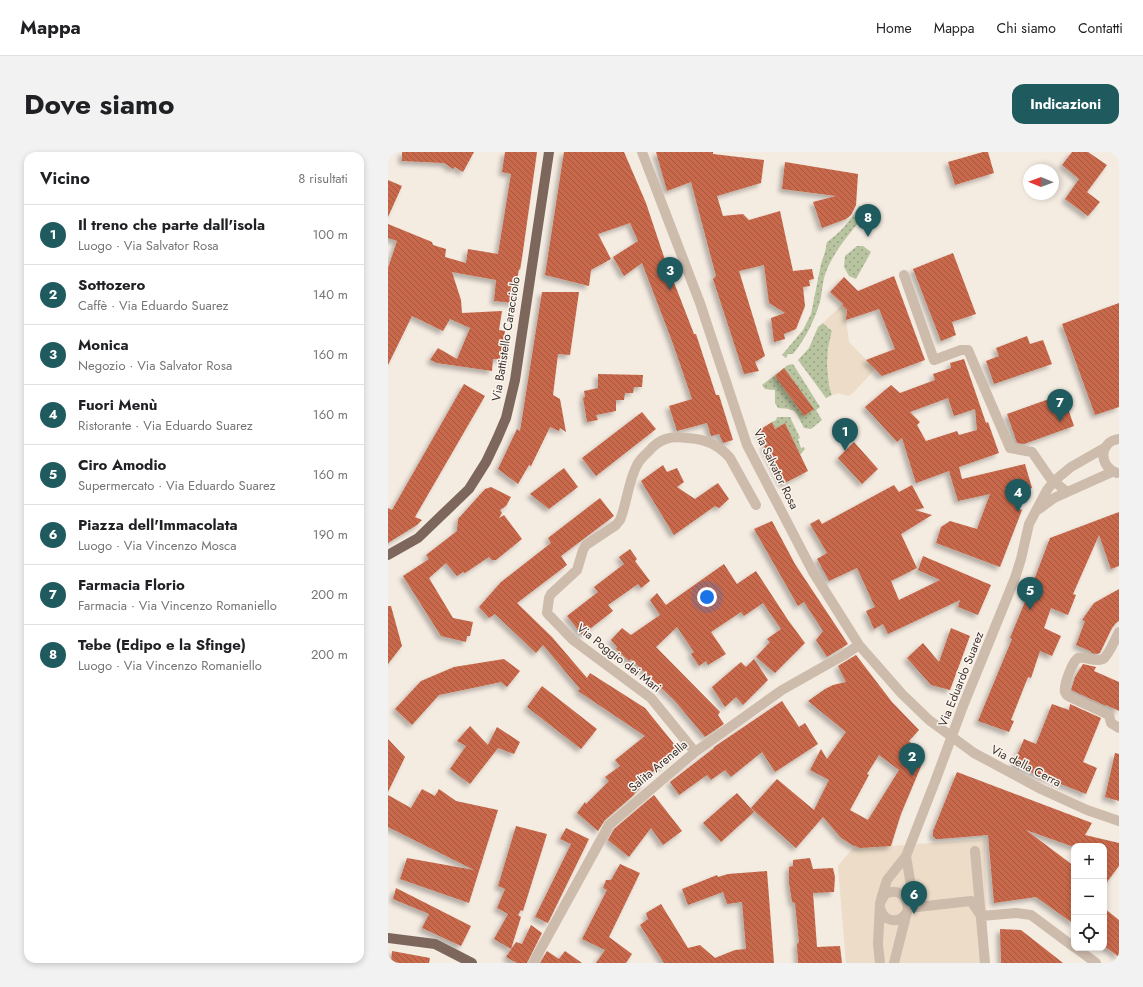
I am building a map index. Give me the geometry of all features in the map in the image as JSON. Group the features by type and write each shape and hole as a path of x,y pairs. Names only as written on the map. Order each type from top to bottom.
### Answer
{"main road":[{"name":"Via Battistello Caracciolo","path":"388,555 418,538 469,489 486,462 506,418 515,380 549,152"},
{"path":"388,938 436,944 472,963"}],"street":[{"name":"Via Salvator Rosa","path":"642,152 700,303 748,446 813,572 859,645 902,694 929,720"},
{"path":"904,274 934,360 961,350 968,350 1010,448 1032,452 1050,478 1067,492"},
{"name":"Via Poggio dei Mari","path":"695,752 651,698 573,640 547,612 549,598 554,590 577,570 586,545 616,525 620,520 638,463 651,448 660,441 683,437 701,439 713,443 724,451 730,458 756,505"},
{"name":"Via Eduardo Suarez","path":"906,856 963,706 1015,578 1022,559 1027,531 1036,511 1054,481 1071,467 1106,447 1110,442 1119,439"},
{"path":"1106,447 1103,456 1104,462 1107,467 1117,474"},
{"path":"1036,511 1054,498 1067,492 1117,474"},
{"path":"1119,632 1106,655 1102,659 1095,661 1084,658 1077,659 1073,663 1065,686 1065,691 1067,695 1072,698 1109,715 1111,723 1119,728"},
{"name":"Salita Arenella","path":"533,963 609,825 695,752 782,690 859,645"},
{"name":"Via della Cerra","path":"929,720 974,753 1041,789 1087,810 1119,821"},
{"path":"976,851 986,963"},
{"path":"880,963 878,944 880,903 887,880 906,856"},
{"path":"894,963 908,908 911,886 906,856"},
{"path":"895,892 904,895 908,908 901,919 892,920 884,917 880,903 885,894 895,892"},
{"path":"908,908 971,900 981,916"},
{"path":"981,916 1021,913 1031,915 1071,944"},
{"path":"1080,951 1096,963"}],"green space":[{"path":"859,206 875,206 852,230 832,259 824,278 820,302 806,336 793,354 788,354 786,358 782,355 803,330 811,314 827,242 845,226"},
{"path":"857,246 863,246 871,252 856,279 849,276 844,267 845,256"},
{"path":"823,323 832,331 828,363 832,395 826,398 798,360 809,348 818,327"},
{"path":"793,364 820,407 816,410 822,420 811,429 804,428 797,414 793,410 778,408 775,403 775,390 765,389 762,385 788,365"},
{"path":"777,417 790,417 800,438 798,439 801,448 804,447 805,449 800,455 785,423 775,429 772,422 776,420"}],"shaded area":[{"path":"842,305 847,310 846,320 849,342 875,369 853,393 848,396 839,393 832,395 829,386 827,365 828,348 832,331 823,323"},
{"path":"985,839 988,963 846,963 838,866 854,847 891,846"}],"building":[{"path":"402,152 474,152 463,172 455,167 453,169 444,163 402,161"},
{"path":"505,152 537,152 522,258 515,291 517,291 515,303 494,301 496,280 452,272 461,300 462,313 502,311 499,330 505,331 501,359 493,359 492,371 437,363 430,360 438,348 457,359 470,328 450,319 443,331 412,316 388,365 388,268 397,241 388,238 388,224 432,242 433,245 446,249 445,257 466,263 468,249 498,254 511,174 502,172"},
{"path":"564,152 624,152 646,203 663,254 694,334 696,334 716,395 719,395 733,440 723,443 719,434 711,436 707,423 677,431 669,406 692,399 672,341 642,263 624,276 613,257 638,241 630,223 598,234 611,259 591,270 589,286 545,275"},
{"path":"656,152 713,152 713,154 764,160 761,183 717,196 723,216 743,214 749,220 780,211 793,271 812,269 814,279 809,280 810,286 803,287 805,306 796,329 784,334 785,339 774,342 771,318 785,313 769,303 764,265 739,271 765,356 755,362 759,371 744,374 713,279 716,276 691,182 667,191"},
{"path":"983,152 988,152 994,173 955,185 948,162"},
{"path":"1072,152 1088,152 1107,165 1087,192 1100,202 1088,216 1065,199 1079,179 1062,165"},
{"path":"785,162 858,174 856,205 851,215 846,219 822,228 813,202 836,196 782,189"},
{"path":"388,180 402,186 388,217"},
{"path":"953,253 976,314 952,322 956,335 941,341 913,269"},
{"path":"894,276 925,360 882,376 866,360 895,349 879,309 846,320 847,310 842,305 843,304 830,292 844,277 858,291"},
{"path":"542,292 579,292 570,355 558,354 553,395 560,399 566,432 560,428 559,431 550,427 531,466 529,465 518,484 498,469 517,429 520,431"},
{"path":"1119,303 1119,407 1095,415 1062,324"},
{"path":"1027,336 1030,344 1043,340 1052,364 994,384 986,361 999,356 996,348"},
{"path":"964,359 986,423 988,422 999,453 959,467 962,479 1025,464 1032,488 1022,491 1015,507 1022,510 1000,567 936,543 941,527 950,521 977,529 990,494 958,501 949,471 916,483 902,438 897,442 865,407 891,385 900,393 935,380 933,374 951,368 950,363","holes":["948,398 954,416 975,409 977,430 959,435 957,431 926,441 917,425 920,422 910,412"]},
{"path":"784,368 814,409 804,416 775,376"},
{"path":"598,374 643,375 642,387 634,387 633,393 625,393 624,400 616,400 616,411 596,415 598,420 587,422 583,398 585,397 584,391 598,388"},
{"path":"464,384 485,396 415,517 422,520 417,525 388,543 388,508 392,510"},
{"path":"1063,394 1074,426 1024,444 1017,443 1007,414"},
{"path":"642,412 656,429 596,476 582,458"},
{"path":"772,422 775,429 785,423 808,471 783,484 764,446 768,444 758,431"},
{"path":"854,442 878,469 862,484 838,458"},
{"path":"663,465 667,472 677,468 684,482 677,487 695,499 718,483 729,499 719,508 715,506 674,535 641,481"},
{"path":"564,468 578,487 549,509 530,494"},
{"path":"894,485 899,492 912,485 924,508 915,510 932,515 901,534 917,568 891,581 899,600 940,580 918,570 923,556 991,585 978,615 958,607 960,600 888,634 883,624 874,629 866,611 875,607 857,568 829,581 817,559 827,553 810,524 819,519 822,524"},
{"path":"491,487 511,497 506,506 500,510 502,513 499,518 504,515 522,539 496,560 492,560 489,557 465,573 463,572 457,576 446,563 429,578 453,618 473,622 470,636 467,636 466,642 441,636 403,576 429,559 426,555 457,531 458,519 485,489"},
{"path":"600,498 614,516 561,556 567,565 517,603 552,637 587,678 590,673 645,708 679,750 660,769 659,767 642,780 645,783 634,795 605,820 598,831 577,813 585,802 586,804 609,781 605,777 620,766 615,760 645,736 578,691 580,689 543,645 536,653 495,614 489,618 479,607 501,582 551,543 548,538"},
{"path":"1119,512 1119,566 1111,569 1099,535 1073,594 1076,595 1068,615 1051,608 1044,628 1061,636 1052,656 1040,651 1031,678 1028,677 1011,720 1014,721 1009,732 978,721 1012,639 1010,638 1050,538"},
{"path":"772,521 795,564 848,644 827,657 816,640 823,631 804,602 798,606 754,529"},
{"path":"630,549 637,559 635,561 650,581 641,588 638,584 608,605 613,611 582,635 567,616 598,592 594,587 624,564 619,557"},
{"path":"724,564 737,584 756,571 805,643 775,673 756,657 770,642 767,639 781,629 763,603 744,616 741,612 711,632 726,654 708,665 706,661 699,666 691,654 694,652 677,627 656,647 720,712 718,715 724,724 705,737 675,701 631,659 629,661 616,649 617,647 611,640 622,628 631,635 660,615 650,600 657,593 666,605"},
{"path":"1119,589 1119,621 1112,628 1100,653 1091,653 1092,652 1076,645 1085,621 1082,620 1094,603"},
{"path":"388,606 391,606 402,646 388,664"},
{"path":"951,628 970,636 950,690 931,685 907,658 923,643 939,662"},
{"path":"856,655 892,702 919,730 909,741 915,747 908,755 922,764 901,814 891,846 860,848 852,845 841,838 823,817 796,848 751,808 777,779 814,810 829,780 810,770 821,749 827,759 846,732 808,701 833,685 846,682 838,666","holes":["879,755 899,770 868,820 850,810 869,775 867,774"]},
{"path":"504,659 520,671 507,687 501,682 439,695 412,725 395,709 421,681 454,667"},
{"path":"754,659 768,680 743,705 736,697 725,707 712,687 741,662 746,667"},
{"path":"1083,664 1096,667 1094,671 1119,682 1119,711 1071,690 1075,677"},
{"path":"542,686 597,729 581,749 527,707"},
{"path":"782,701 799,727 805,723 818,744 775,772 762,752 731,777 725,770 711,780 707,775 679,795 670,782 714,747"},
{"path":"1052,704 1069,710 1070,704 1101,718 1083,762 1097,768 1086,794 1013,765 1024,739 1036,744"},
{"path":"470,726 488,745 497,727 520,742 514,754 498,748 470,784 450,769 466,746 457,741"},
{"path":"388,739 405,757 388,792"},
{"path":"1115,753 1119,754 1119,801 1105,797"},
{"path":"957,772 1092,823 1085,835 1119,843 1119,866 1107,882 1107,843 1071,843 1071,846 1026,830 1071,864 1071,922 1036,897 994,903 988,835 936,839 933,836 933,831"},
{"path":"422,789 435,796 439,789 456,801 498,810 469,903 400,879 407,858 474,870 388,827 388,795 411,808"},
{"path":"737,793 754,812 721,842 703,823"},
{"path":"654,795 682,831 663,845 651,828 629,857 608,840 614,829"},
{"path":"516,826 547,834 523,911 521,910 518,915 521,917 511,949 494,939 508,914 497,908 505,889 498,886"},
{"path":"566,828 589,839 548,923 535,917 571,844 560,839"},
{"path":"810,858 813,869 833,868 835,877 834,892 813,893 817,947 840,946 842,963 798,963 797,944 799,942 795,903 792,902 789,883 789,867 793,866 793,860"},
{"path":"620,864 640,873 609,937 632,954 626,963 596,963 605,950 582,939 607,890 603,888 606,880 611,880"},
{"path":"767,871 774,963 664,963 640,925 648,919 646,913 661,904 688,948 700,945 715,958 735,950 746,949 742,902 727,904 723,892 688,905 682,889 717,875 718,877 728,874"},
{"path":"396,888 471,926 461,946 422,928 429,914 393,899"},
{"path":"1107,910 1119,920 1119,957 1107,948"},
{"path":"531,925 542,933 527,963 517,963 506,957 516,942 522,944"},
{"path":"1000,929 1021,930 1063,963 1001,963"},
{"path":"392,951 430,958 429,963 391,963"},
{"path":"547,951 559,959 565,951 582,963 540,963"}],"place":[{"name":"Tebe (Edipo e la Sfinge)","path":"868,237"},
{"name":"Monica","path":"670,290"},
{"name":"Farmacia Florio","path":"1060,422"},
{"name":"Il treno che parte dall'isola","path":"845,451"},
{"name":"Fuori Menù","path":"1018,512"},
{"name":"Ciro Amodio","path":"1030,610"},
{"name":"Sottozero","path":"912,776"},
{"name":"Piazza dell'Immacolata","path":"914,914"}]}
